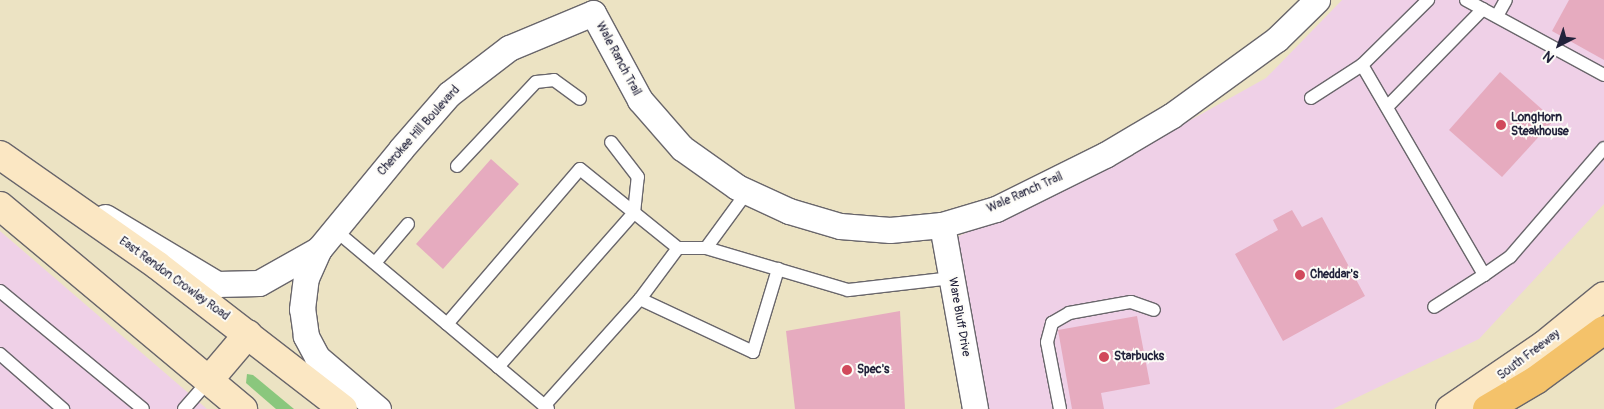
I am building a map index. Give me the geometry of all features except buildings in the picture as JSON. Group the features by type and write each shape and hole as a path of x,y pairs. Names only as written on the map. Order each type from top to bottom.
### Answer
{"highway":[{"path":"1487,409 1536,380 1604,330"}],"main road":[{"name":"East Rendon Crowley Road","path":"0,155 68,202 248,334 343,409"},
{"path":"0,206 243,409"},
{"name":"South Freeway","path":"1450,409 1544,346 1604,296"},
{"path":"208,380 248,334"}],"street":[{"name":"Wale Ranch Trail","path":"593,13 640,100 682,148 747,192 840,226 890,230 942,225 996,208 1066,175 1172,116 1277,39 1317,0"},
{"name":"Cherokee Hill Boulevard","path":"378,409 317,357 306,336 302,310 306,278 319,249 449,94 481,65 509,48 593,13"},
{"name":"Cherokee Hill Boulevard","path":"68,202 108,218 217,284 259,283 319,249"},
{"name":"Ware Bluff Drive","path":"942,225 975,409"}],"lane":[{"path":"1311,98 1362,65 1428,0"},
{"path":"1466,0 1604,75"},
{"path":"1497,16 1506,0"},
{"path":"1387,107 1483,9"},
{"path":"1362,65 1484,275"},
{"path":"457,166 536,82 554,80 580,99"},
{"path":"498,367 634,213 638,177 611,142"},
{"path":"1434,307 1510,257 1604,148"},
{"path":"447,324 580,169 678,248 706,248 848,290 952,278"},
{"path":"706,248 747,192"},
{"path":"375,263 408,224"},
{"path":"335,230 546,408 640,299 678,248"},
{"path":"640,299 753,352 778,269"},
{"path":"0,291 143,409"},
{"path":"1060,409 1047,342 1052,323 1069,313 1131,302 1154,310"},
{"path":"0,354 63,409"},
{"path":"184,409 208,380"}],"shaded area":[{"path":"1342,0 1604,0 1604,204 1479,339 1333,409 987,409 957,237 1090,176 1266,78"},
{"path":"0,231 207,409 0,409"}],"green space":[{"path":"247,374 253,375 294,409 276,409 246,383"}],"place":[{"name":"LongHorn Steakhouse","path":"1501,125"},
{"name":"Cheddar's","path":"1300,275"},
{"name":"Starbucks","path":"1104,357"},
{"name":"Spec's","path":"847,370"}]}
